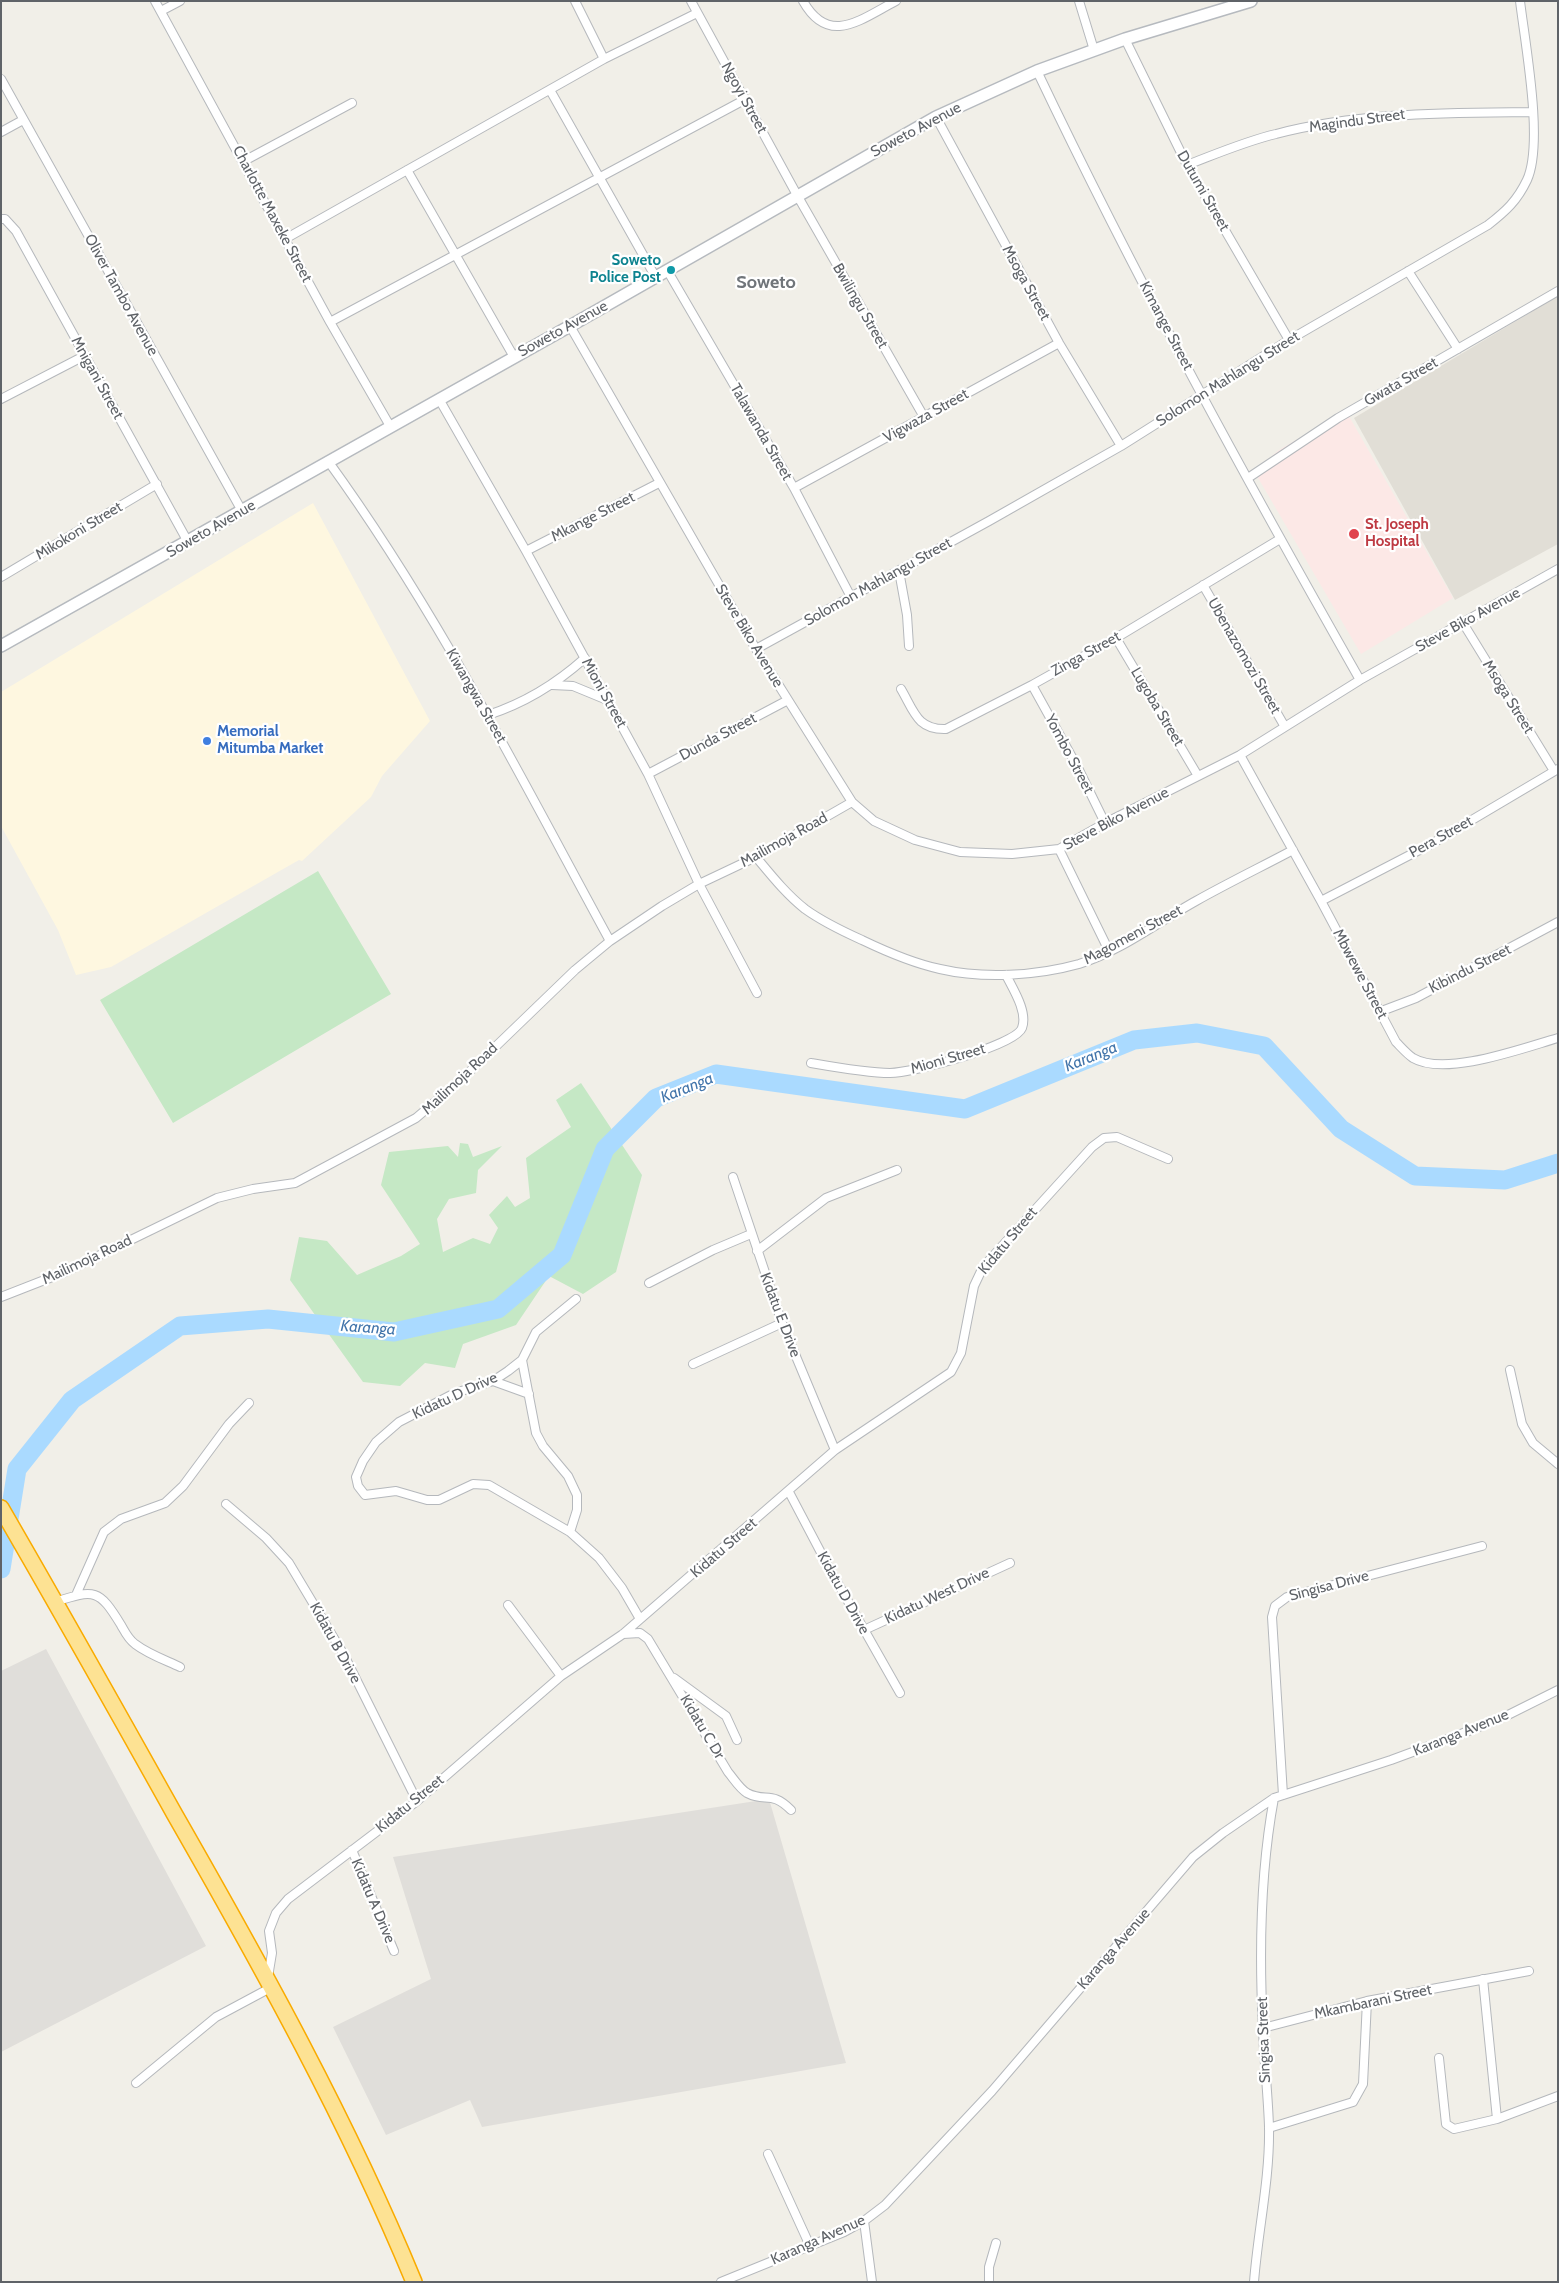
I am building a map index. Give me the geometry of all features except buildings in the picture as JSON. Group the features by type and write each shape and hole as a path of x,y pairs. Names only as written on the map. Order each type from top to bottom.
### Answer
{"highway":[{"path":"1,1508 270,1983 340,2120 389,2222 414,2282"}],"street":[{"name":"Charlotte Maxeke Street","path":"155,1 244,161 330,322 390,426"},
{"path":"161,11 180,1"},
{"path":"575,1 604,59"},
{"name":"Ngoyi Street","path":"691,1 797,195"},
{"path":"803,1 820,23 832,28 849,25 896,1"},
{"path":"1079,1 1094,50"},
{"name":"Soweto Avenue","path":"1,646 570,326 936,117 1038,72 1094,50 1251,1"},
{"name":"Solomon Mahlangu Street","path":"756,649 1121,446 1289,340 1488,225 1510,208 1528,178 1534,142 1533,112 1520,1"},
{"path":"285,239 604,59 697,13"},
{"name":"Dutumi Street","path":"1125,39 1187,165 1289,340"},
{"name":"Kimange Street","path":"1038,72 1115,230 1280,539 1360,680"},
{"name":"Oliver Tambo Avenue","path":"1,79 242,511"},
{"path":"550,90 655,276"},
{"path":"330,322 746,99"},
{"path":"244,161 352,103"},
{"name":"Magindu Street","path":"1187,165 1276,134 1319,125 1412,113 1533,112"},
{"name":"Msoga Street","path":"936,117 1058,343 1121,446"},
{"path":"1,132 23,120"},
{"path":"407,170 514,357"},
{"name":"Bwilingu Street","path":"797,195 924,417"},
{"name":"Mnigani Street","path":"1,219 5,219 16,231 188,542"},
{"name":"Talawanda Street","path":"667,270 794,488 851,597"},
{"path":"1408,271 1458,349"},
{"name":"Gwata Street","path":"1248,478 1311,434 1558,291"},
{"name":"Steve Biko Avenue","path":"570,326 756,649 852,802 874,821 915,840 960,852 1012,854 1059,849 1105,823 1240,755 1360,680 1558,569"},
{"name":"Vigwaza Street","path":"794,488 1058,343"},
{"path":"1,399 84,356"},
{"name":"Mioni Street","path":"438,399 526,551 648,774 699,884 758,992"},
{"name":"Kiwangwa Street","path":"328,461 395,557 488,716 610,941"},
{"name":"Mkange Street","path":"526,551 659,483"},
{"name":"Mikokoni Street","path":"2,576 157,484"},
{"name":"Zinga Street","path":"901,689 926,726 934,729 946,729 1032,685 1116,638 1280,539"},
{"path":"899,570 907,615 909,646"},
{"name":"Ubenazomozi Street","path":"1203,585 1285,727"},
{"name":"Msoga Street","path":"1462,623 1556,770"},
{"name":"Lugoba Street","path":"1116,638 1198,776"},
{"path":"488,716 507,709 552,685 584,658"},
{"path":"552,685 573,686 607,700"},
{"name":"Yombo Street","path":"1032,685 1078,768 1105,823"},
{"name":"Dunda Street","path":"648,774 788,700"},
{"name":"Mbwewe Street","path":"1240,755 1321,900 1396,1042 1412,1058 1444,1066 1505,1054 1558,1038"},
{"name":"Pera Street","path":"1321,900 1432,843 1556,770"},
{"name":"Mailimoja Road","path":"1,1298 65,1272 217,1198 253,1189 295,1183 416,1118 463,1078 575,970 610,941 699,884 756,857 852,802"},
{"path":"1059,849 1109,951"},
{"name":"Magomeni Street","path":"756,857 776,882 804,908 825,922 847,933 897,956 940,970 1006,974 1052,970 1080,963 1109,951 1195,902 1293,850"},
{"name":"Kibindu Street","path":"1380,1012 1416,998 1558,922"},
{"name":"Mioni Street","path":"811,1063 889,1073 906,1072 997,1045 1015,1037 1022,1030 1024,1020 1006,974"},
{"name":"Kidatu Street","path":"270,1983 272,1953 269,1931 276,1913 288,1899 417,1801 561,1676 623,1634 789,1492 835,1450 951,1372 961,1353 974,1286 983,1268 1092,1147 1104,1138 1117,1137 1168,1159"},
{"path":"757,1251 826,1198 897,1170"},
{"name":"Kidatu E Drive","path":"733,1177 782,1322 835,1450"},
{"path":"649,1282 713,1250 751,1234"},
{"name":"Kidatu D Drive","path":"576,1298 536,1332 522,1360 493,1380 455,1393 399,1422 376,1442 367,1454 356,1477 358,1486 365,1495 372,1496 387,1491 396,1491 427,1500 439,1500 473,1484 490,1485 570,1532 599,1558 609,1570 640,1619"},
{"path":"693,1364 782,1322"},
{"path":"522,1360 536,1433 543,1446 568,1476 577,1495 577,1510 570,1532"},
{"path":"1510,1370 1522,1424 1533,1443 1558,1464"},
{"path":"493,1380 529,1394"},
{"path":"76,1596 104,1532 121,1519 165,1503 183,1486 229,1424 249,1403"},
{"name":"Kidatu D Drive","path":"789,1492 828,1566 900,1693"},
{"name":"Kidatu B Drive","path":"226,1504 266,1538 289,1563 344,1656 417,1801"},
{"name":"Singisa Drive","path":"1283,1795 1272,1617 1275,1606 1287,1597 1482,1546"},
{"name":"Kidatu West Drive","path":"864,1630 1010,1563"},
{"path":"55,1602 76,1596 94,1594 99,1596 110,1606 126,1636 134,1644 180,1667"},
{"path":"508,1605 561,1676"},
{"name":"Kidatu C Dr","path":"623,1634 640,1633 648,1639 728,1772 739,1786 748,1793 775,1798 791,1810"},
{"path":"671,1675 726,1716 737,1740"},
{"name":"Karanga Avenue","path":"721,2282 810,2246 864,2221 885,2205 992,2091 1193,1857 1223,1833 1274,1798 1391,1760 1456,1736 1508,1715 1558,1690"},
{"name":"Singisa Street","path":"1254,2282 1265,2203 1269,2128 1262,2028 1264,1880 1268,1834 1274,1798"},
{"name":"Kidatu A Drive","path":"352,1850 394,1951"},
{"name":"Mkambarani Street","path":"1262,2028 1367,2001 1529,1971"},
{"path":"1483,1979 1497,2119"},
{"path":"136,2083 216,2017 270,1983"},
{"path":"1269,2128 1353,2102 1363,2084 1367,2001"},
{"path":"1439,2058 1445,2116 1449,2127 1454,2129 1497,2119 1558,2096"},
{"path":"768,2154 810,2246"},
{"path":"864,2221 872,2282"},
{"path":"989,2282 989,2267 996,2243"}],"shaded area":[{"path":"1558,296 1558,544 1455,600 1354,418"},
{"name":"St. Joseph Hospital","path":"1346,411 1453,598 1361,654 1254,471 1279,450"},
{"name":"Memorial Mitumba Market","path":"313,503 430,721 382,776 371,797 302,861 299,860 111,967 76,975 58,930 1,826 1,692"},
{"path":"46,1649 206,1946 1,2052 1,1671"},
{"path":"769,1799 846,2063 482,2127 470,2100 386,2135 333,2027 431,1979 393,1857"}],"green space":[{"path":"318,871 391,994 173,1123 100,1000"},
{"path":"581,1083 642,1175 616,1272 583,1294 549,1276 516,1325 463,1344 455,1368 425,1363 400,1386 363,1382 290,1280 299,1237 327,1241 357,1275 401,1256 420,1244 381,1185 389,1152 448,1146 458,1157 460,1143 468,1144 473,1157 502,1146 478,1170 476,1193 449,1199 437,1219 443,1252 473,1238 490,1244 498,1228 489,1215 507,1196 515,1207 530,1198 526,1158 571,1127 556,1100"}],"waterway":[{"name":"Karanga","path":"1,1569 17,1469 72,1400 180,1326 268,1319 394,1332 498,1309 562,1255 605,1149 656,1098 716,1074 965,1109 1134,1040 1197,1033 1264,1046 1341,1129 1415,1176 1505,1180 1558,1163"}],"place":[{"name":"Soweto Police Post","path":"671,270"},
{"name":"St. Joseph Hospital","path":"1354,534"},
{"name":"Memorial Mitumba Market","path":"207,741"}],"district":[{"name":"Soweto","path":"766,283"}]}
